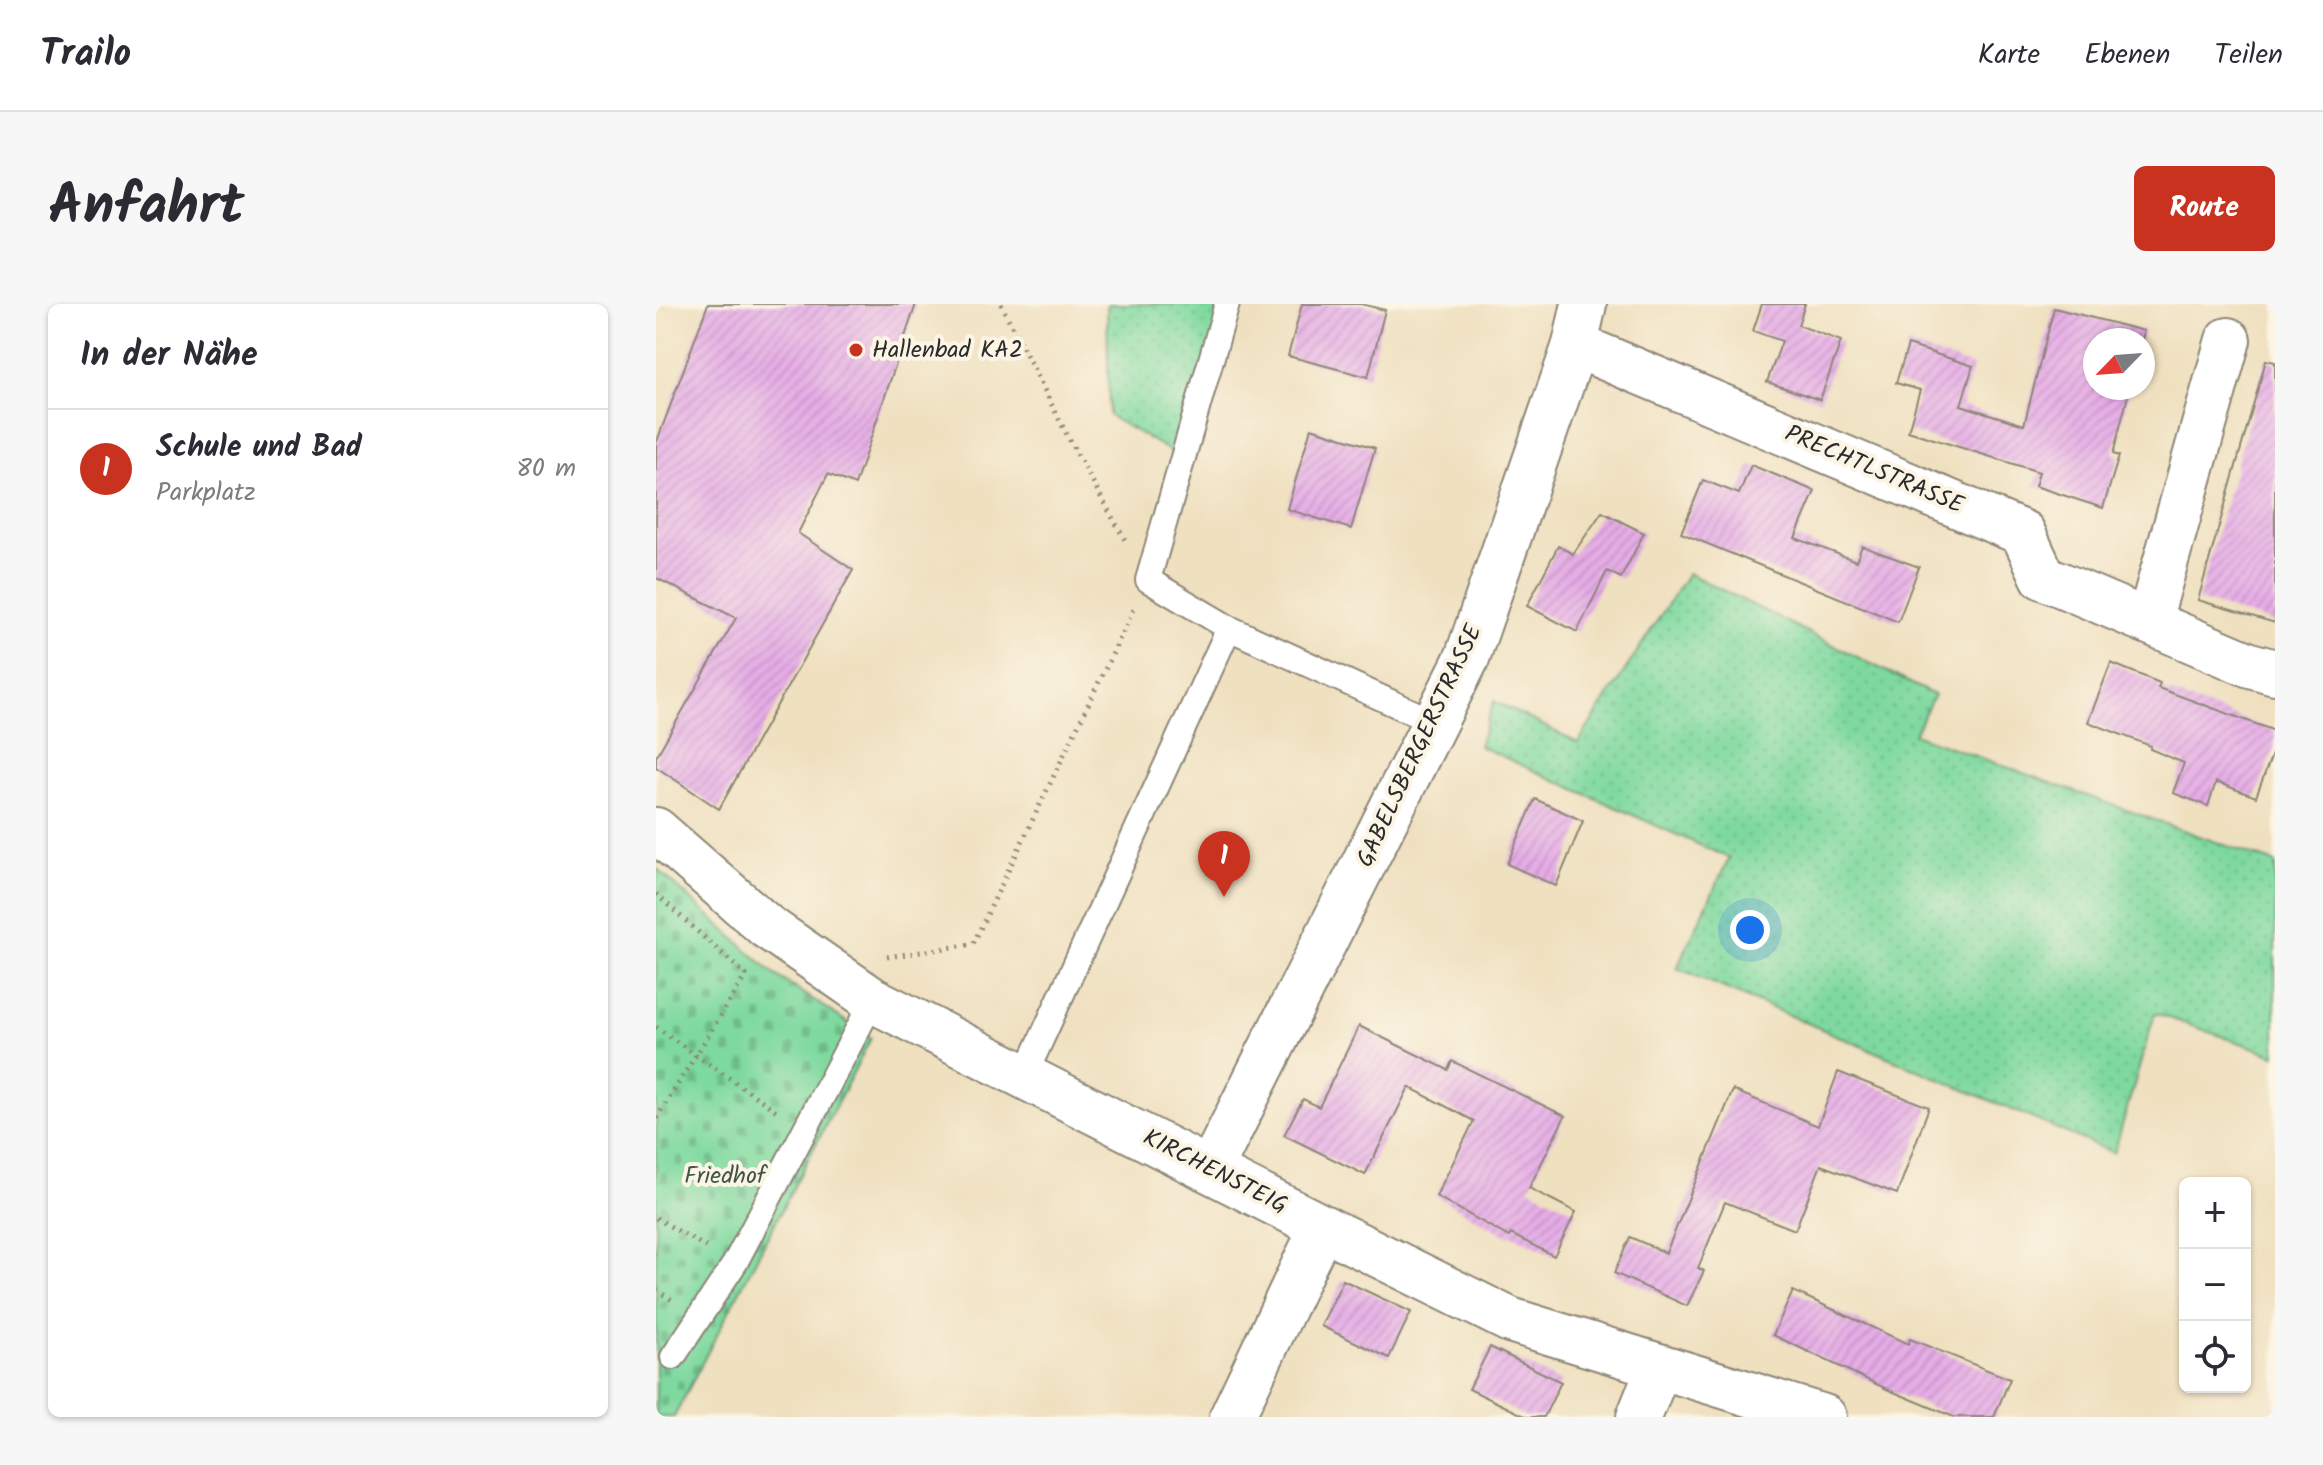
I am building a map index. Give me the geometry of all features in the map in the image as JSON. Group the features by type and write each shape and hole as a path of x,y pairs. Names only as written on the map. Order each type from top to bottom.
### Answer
{"street":[{"name":"PRECHTLSTRASSE","path":"1579,324 2023,533 2043,577 2250,665 2275,672"},
{"name":"GABELSBERGERSTRASSE","path":"1210,1170 1467,658 1579,324"},
{"path":"2149,621 2228,340"},
{"name":"KIRCHENSTEIG","path":"656,830 766,926 874,979 1025,1075 1322,1227 1510,1320 1824,1417"},
{"path":"1232,1417 1322,1227"},
{"path":"1639,1417 1659,1367"}],"lane":[{"path":"1227,304 1148,580 1229,628 1436,723"},
{"path":"1025,1075 1229,628"},
{"path":"673,1357 735,1263 874,979"}],"path":[{"path":"874,979 973,944 1148,580 1071,443 1001,304"},
{"path":"656,894 746,975 656,1119"},
{"path":"656,1027 762,1101"},
{"path":"656,1218 735,1263"}],"green space":[{"path":"1107,304 1235,304 1189,462 1109,416"},
{"path":"1688,573 1934,695 1914,734 2275,863 2275,1055 2155,1013 2114,1153 1677,968 1729,858 1479,746 1494,701 1578,743"},
{"name":"Friedhof","path":"656,868 774,974 871,1038 674,1417 656,1417"}],"building":[{"path":"708,304 916,304 855,485 828,474 798,533 853,570 719,809 656,767 656,757 736,618 656,578 656,444"},
{"path":"1302,304 1361,304 1385,310 1368,377 1288,356"},
{"path":"1762,304 1805,304 1798,325 1841,341 1820,400 1767,382 1782,341 1753,331"},
{"path":"2054,308 2132,328 2083,328 2083,400 2127,400 2113,454 2119,456 2103,508 2035,486 2039,472 1908,431 1920,390 1896,383 1908,345 1973,366 1961,405 2024,425"},
{"path":"2266,360 2275,362 2275,623 2198,600"},
{"path":"1311,428 1375,448 1351,529 1287,509"},
{"path":"1751,465 1815,491 1795,538 1856,561 1862,546 1919,567 1898,622 1681,533 1703,480 1739,494"},
{"path":"1602,512 1644,533 1621,578 1607,571 1577,632 1527,606 1558,546 1573,554"},
{"path":"2111,663 2160,683 2158,688 2275,731 2275,746 2256,797 2216,782 2208,806 2173,793 2184,763 2150,749 2151,746 2088,722"},
{"path":"1535,799 1583,821 1556,886 1507,864"},
{"path":"1359,1026 1448,1070 1452,1061 1565,1116 1529,1188 1576,1212 1554,1256 1511,1234 1509,1237 1436,1196 1474,1121 1409,1087 1365,1175 1284,1135 1303,1099 1319,1107"},
{"path":"1838,1072 1929,1107 1897,1194 1821,1165 1795,1230 1725,1202 1698,1268 1704,1271 1687,1306 1614,1273 1630,1237 1666,1253 1733,1090 1818,1126"},
{"path":"1343,1280 1411,1312 1389,1358 1321,1326"},
{"path":"1793,1291 1908,1344 1910,1339 2010,1379 1994,1417 1954,1417 1773,1335"},
{"path":"1490,1347 1561,1382 1544,1417 1527,1417 1469,1389"}],"place":[{"name":"Hallenbad KA2","path":"856,350"},
{"name":"Schule und Bad","path":"1224,897"}]}
